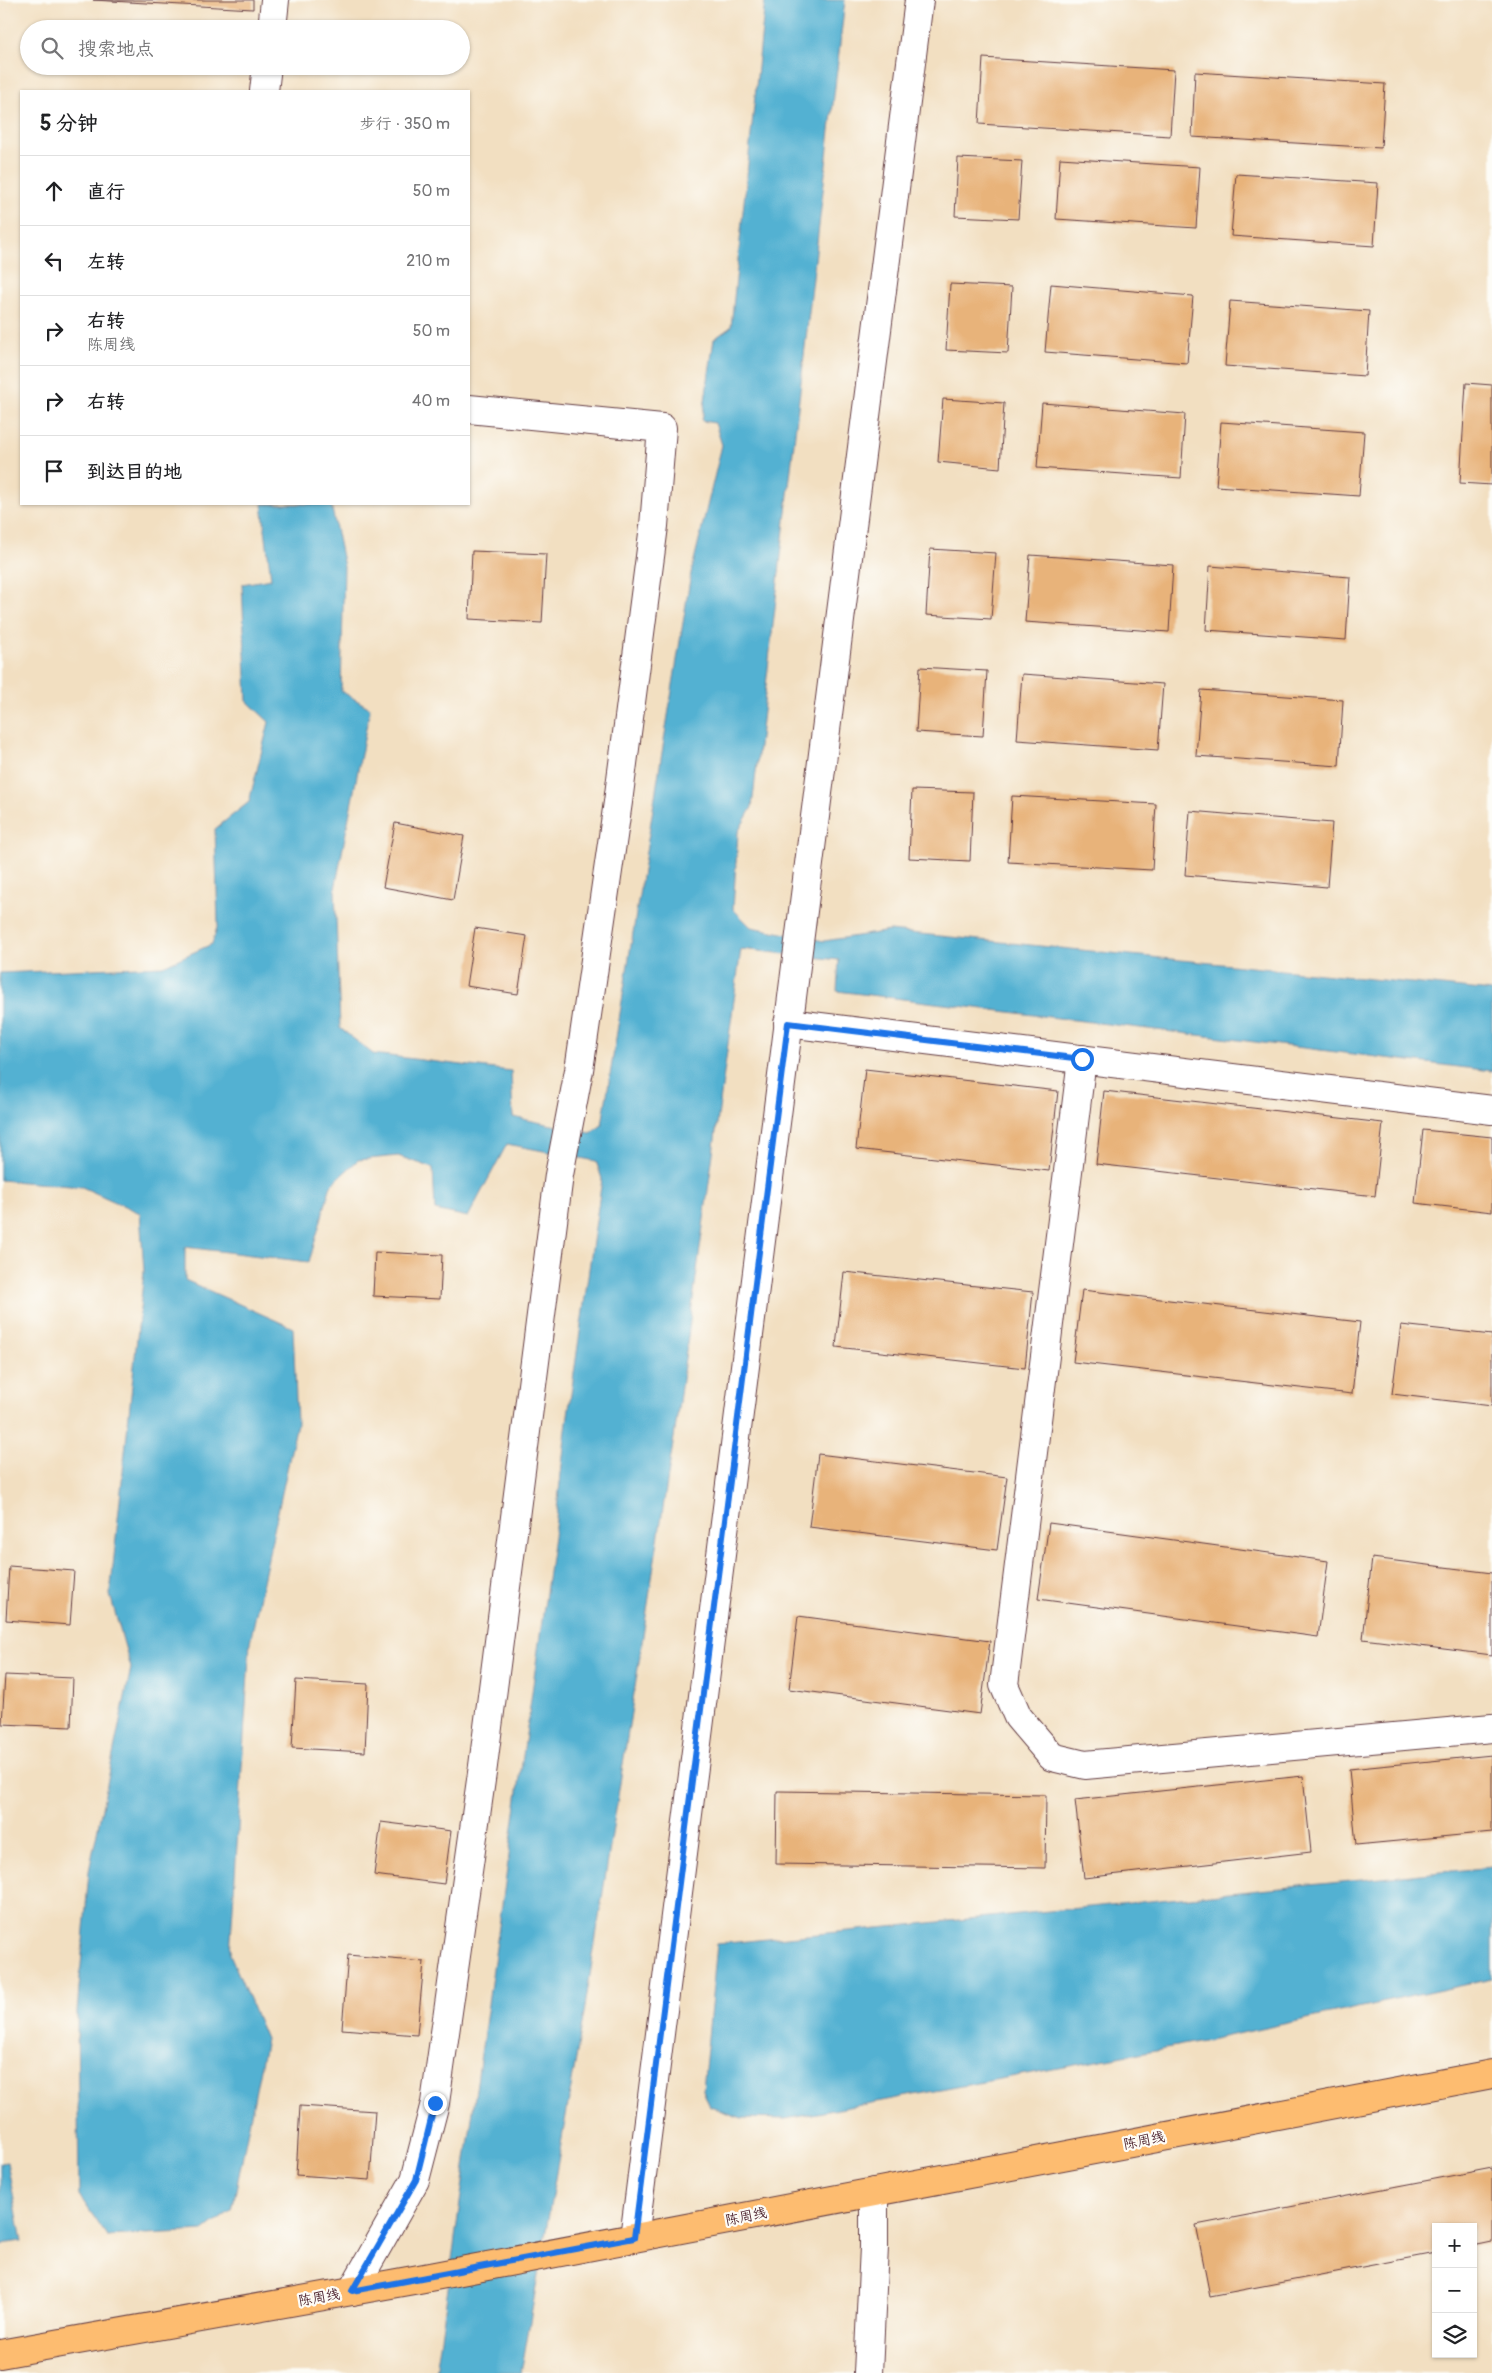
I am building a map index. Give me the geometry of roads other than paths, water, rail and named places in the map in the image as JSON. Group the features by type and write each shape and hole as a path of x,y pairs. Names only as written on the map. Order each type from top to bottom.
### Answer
{"main road":[{"name":"陈周线","path":"0,2354 419,2279 1492,2074"}],"street":[{"path":"273,20 275,0"},
{"path":"634,2238 919,0"},
{"path":"264,90 266,75"},
{"path":"352,2291 416,2180 435,2103 483,1766 557,1184 578,1070 618,802 654,526 662,428 470,408"},
{"path":"788,1023 1492,1110"},
{"path":"1082,1059 1004,1685 1018,1717 1052,1757 1085,1766 1492,1728"},
{"path":"868,2373 874,2247 874,2192"}],"water":[{"path":"765,0 845,0 752,807 738,832 733,909 751,927 824,941 890,931 1492,991 1492,1071 837,991 839,960 741,949 675,1431 585,2007 521,2373 436,2373 554,1536 566,1429 602,1179 596,1161 507,1144 468,1217 435,1210 433,1168 398,1156 358,1160 331,1185 309,1262 185,1247 185,1280 293,1328 297,1423 250,1642 230,1954 266,2039 232,2210 204,2231 107,2236 79,2195 77,2012 89,1871 131,1668 110,1595 144,1271 140,1213 82,1187 0,1180 0,973 163,966 212,944 218,924 215,829 249,802 269,722 247,701 242,584 271,579 262,505 331,505 344,567 341,691 370,708 335,889 340,1028 373,1054 511,1071 513,1117 591,1133 602,1125 691,573 722,445 715,423 702,421 714,339 731,327"},
{"path":"1492,1867 1492,1979 1214,2039 785,2119 742,2118 710,2107 703,2090 717,1944"},
{"path":"7,2162 22,2241 0,2244 0,2163"}]}
